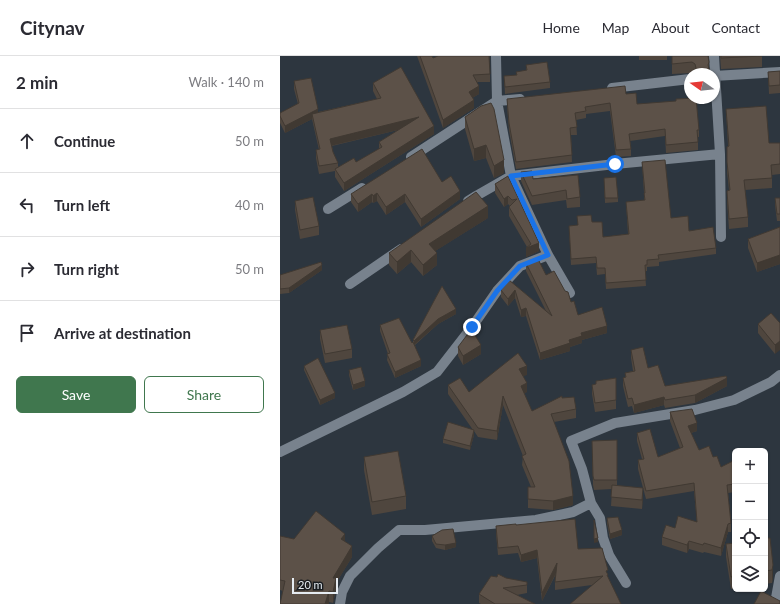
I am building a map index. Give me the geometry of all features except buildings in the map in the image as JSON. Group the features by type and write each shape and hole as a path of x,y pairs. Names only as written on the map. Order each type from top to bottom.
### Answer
{"street":[{"path":"496,56 497,101 511,176 548,255 570,293"},
{"path":"714,56 715,68"},
{"path":"720,76 780,72"},
{"path":"605,89 684,80"},
{"path":"401,163 497,101 528,98"},
{"path":"717,104 720,154 722,237"},
{"path":"463,205 511,176 720,154"},
{"path":"328,209 369,184"},
{"path":"350,284 406,244"},
{"path":"280,452 403,392 436,372 472,327 497,291 520,266 548,255"},
{"path":"626,583 609,555 603,538 600,518 592,503 582,469 571,441 615,423 695,410 734,400 771,382 780,375"},
{"path":"340,604 342,592 350,576 378,548 399,530 425,530 536,520 573,512 592,503"},
{"path":"780,576 776,598 780,604"}],"route":[{"path":"472,327 497,291 520,266 548,255 511,176 615,164"}]}
